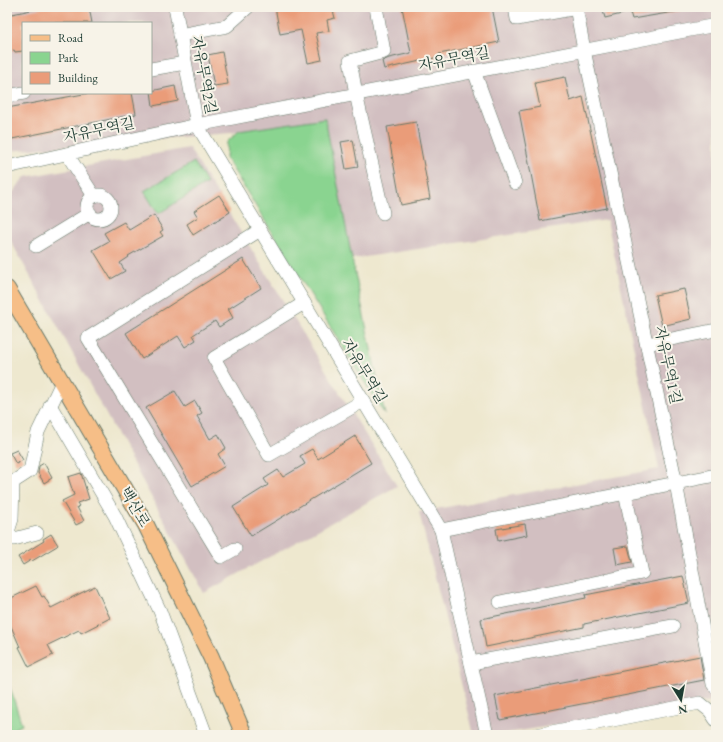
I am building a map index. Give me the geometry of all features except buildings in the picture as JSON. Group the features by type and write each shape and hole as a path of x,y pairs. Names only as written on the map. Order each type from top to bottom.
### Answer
{"main road":[{"name":"백산로","path":"7,289 146,525 212,656 244,735"}],"street":[{"name":"자유무역2길","path":"175,7 197,125"},
{"path":"180,35 227,26 248,7"},
{"path":"376,7 384,52 350,61 383,213"},
{"path":"515,7 517,19 576,8 584,50"},
{"name":"자유무역길","path":"7,167 197,125 716,25"},
{"name":"자유무역1길","path":"584,50 676,483 713,684 716,688"},
{"path":"152,69 185,63"},
{"path":"474,71 515,183"},
{"path":"7,96 22,93"},
{"name":"자유무역길","path":"197,125 441,530 488,735"},
{"path":"67,154 94,196"},
{"path":"94,196 105,196 110,202 111,209 104,218 96,218 90,213 88,206 94,196"},
{"path":"36,246 90,213"},
{"path":"235,549 221,557 88,338 260,230"},
{"path":"304,303 214,358 269,455 363,401"},
{"path":"647,344 716,330"},
{"path":"37,533 14,539 7,535 12,519 12,482 30,471 38,432 62,382"},
{"path":"50,405 115,516 160,611 206,735"},
{"path":"441,530 716,475"},
{"path":"500,602 642,573 624,493"},
{"path":"471,663 673,626"},
{"path":"536,735 597,729 700,703 710,711 716,720"}],"shaded area":[{"path":"7,7 716,7 716,719 711,701 494,735 474,735 419,512 659,469 607,220 352,259 325,118 230,133 7,151"},
{"path":"189,148 397,486 204,593 7,234 7,200 25,177"}],"green space":[{"path":"325,118 352,259 385,415 226,158 227,142 239,131"},
{"path":"194,162 207,183 158,214 144,191"},
{"path":"7,678 22,725 7,732"}]}
